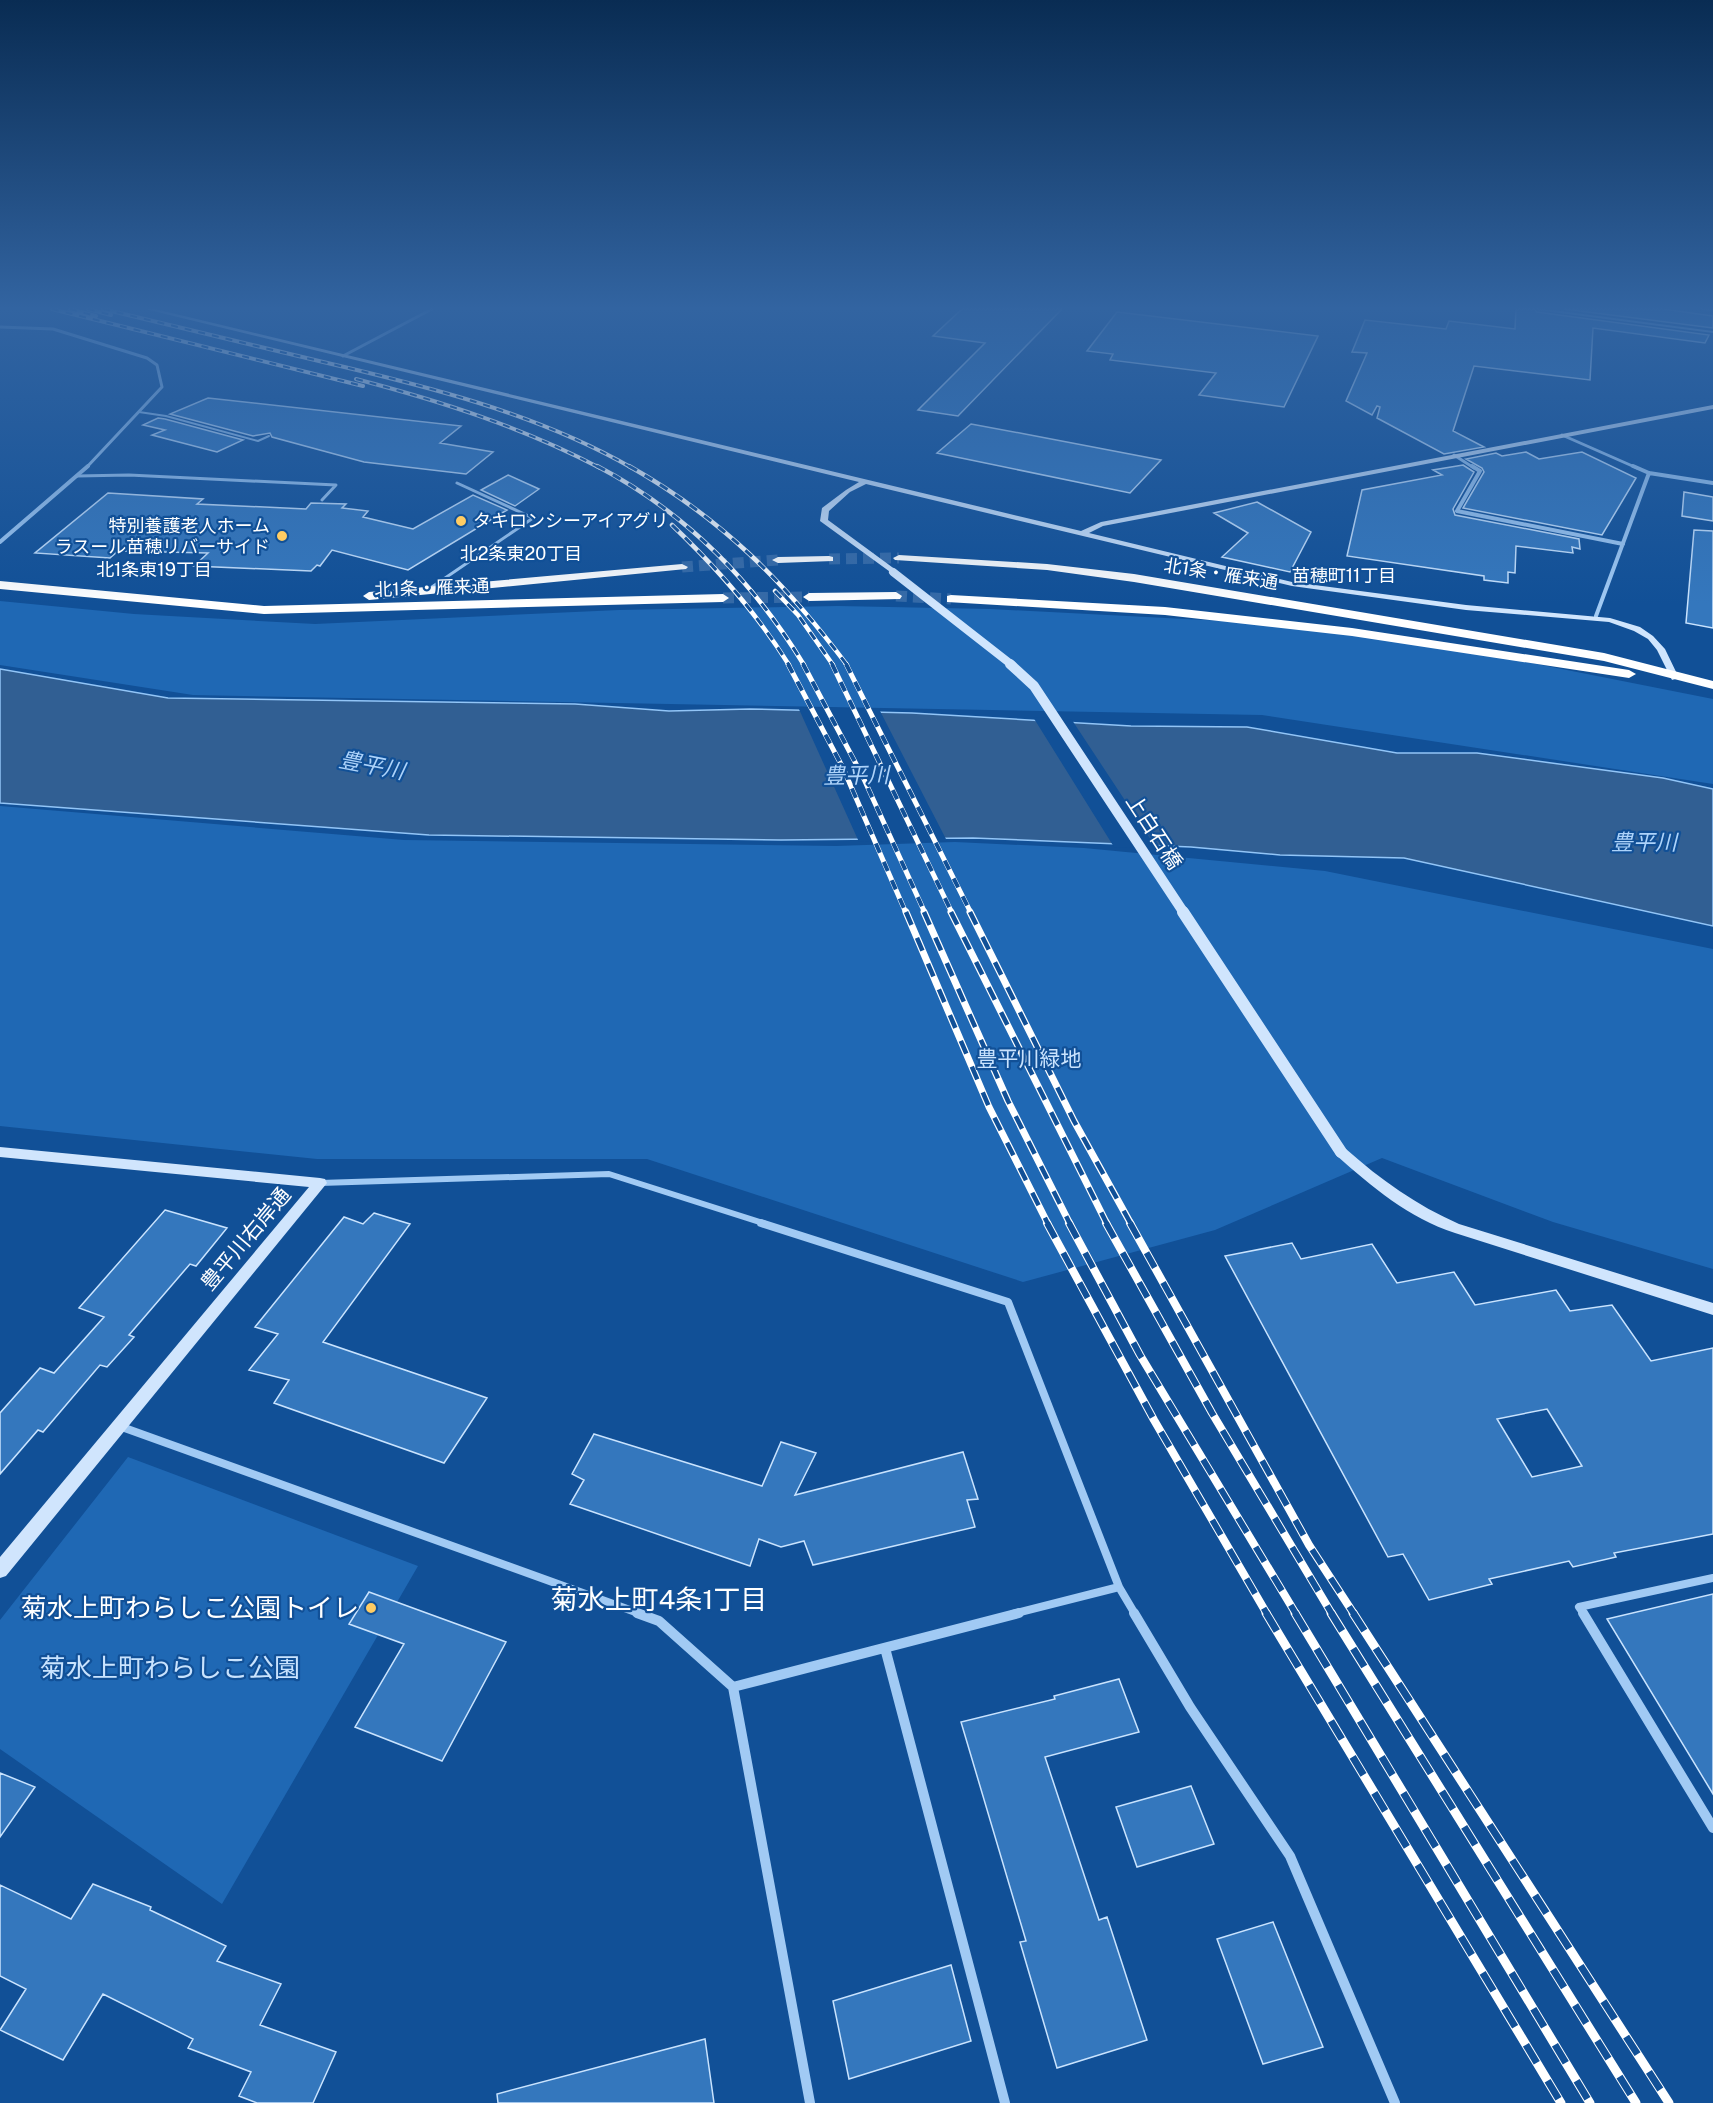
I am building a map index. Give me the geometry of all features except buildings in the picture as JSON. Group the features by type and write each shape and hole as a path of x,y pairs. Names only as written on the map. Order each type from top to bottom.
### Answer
{"highway":[{"name":"北1条・雁来通","path":"899,558 1047,567 1134,578 1604,657 1713,686"},
{"path":"778,560 828,559"},
{"name":"北1条・雁来通","path":"142,600 361,597 682,567"},
{"name":"北1条・雁来通","path":"0,585 264,610 723,598"},
{"path":"809,597 896,596"},
{"name":"北1条・雁来通","path":"951,598 1165,611 1352,632 1613,672 1676,678"}],"street":[{"path":"0,542 86,468 143,407"},
{"path":"554,407 1292,584 1394,600 1531,614 1596,616 1638,629 1655,640 1676,678"},
{"path":"1081,534 1101,524 1712,407"},
{"path":"1562,435 1649,473 1713,483"},
{"path":"1454,455 1480,471 1457,511 1623,544"},
{"path":"1596,616 1649,473"},
{"name":"上白石橋","path":"864,482 848,491 825,510 824,521 1000,654 1034,686 1341,1152 1382,1189 1416,1212 1455,1228 1713,1309"},
{"name":"豊平川右岸通","path":"0,1152 320,1183"},
{"path":"320,1183 609,1174 1008,1302 1119,1587 1190,1707 1290,1856 1395,2103"},
{"name":"豊平川右岸通","path":"0,1570 320,1183"},
{"path":"119,1425 659,1621 733,1688 810,2103"},
{"path":"1713,1578 1579,1607 1713,1828"},
{"path":"733,1688 1119,1587"},
{"path":"885,1648 1005,2103"}],"lane":[{"path":"139,412 166,416 258,441 268,436"},
{"path":"77,476 129,475 336,485 322,500"},
{"path":"427,591 533,518 457,483"}],"green space":[{"path":"0,601 134,614 315,624 619,610 838,606 990,609 1243,622 1416,640 1713,699 1713,784 1262,715 193,695 0,665"},
{"name":"豊平川緑地","path":"0,806 404,840 836,846 955,842 1084,848 1325,871 1713,949 1713,1269 1553,1222 1382,1158 1215,1230 1023,1282 647,1159 317,1159 0,1126"},
{"name":"菊水上町わらしこ公園","path":"128,1457 418,1566 222,1904 0,1749 0,1620"}],"water":[{"name":"豊平川","path":"0,669 168,698 575,704 669,711 750,709 912,713 1131,726 1247,727 1397,753 1477,753 1663,778 1713,789 1713,926 1404,858 1280,855 1191,847 973,838 781,840 429,835 0,803"}],"pier":[{"path":"798,707 879,709 947,841 859,842"},
{"path":"1033,717 1072,720 1157,849 1114,847"}],"tunnel":[{"path":"829,559 899,558"},
{"path":"682,567 778,560"},
{"path":"896,596 951,599"},
{"path":"723,598 809,597"}],"railway":[{"path":"453,407 541,440 600,468"},
{"path":"492,407 558,432 632,468"},
{"path":"597,466 629,484 659,505 714,551 763,605 804,665"},
{"path":"629,466 693,507 749,554 799,606 847,665"},
{"path":"672,525 735,591 789,665"},
{"path":"775,591 798,615 833,665"},
{"path":"788,664 843,768 906,913"},
{"path":"803,664 863,777 925,913"},
{"path":"832,664 952,913"},
{"path":"846,664 971,913"},
{"path":"906,912 989,1107 1048,1224"},
{"path":"924,912 1008,1101 1070,1224"},
{"path":"951,912 1107,1224"},
{"path":"970,912 1074,1121 1131,1224"},
{"path":"1047,1223 1154,1420 1267,1614"},
{"path":"1069,1223 1140,1355 1296,1614"},
{"path":"1106,1223 1212,1413 1332,1614"},
{"path":"1130,1223 1309,1545 1354,1614"},
{"path":"1266,1613 1561,2103"},
{"path":"1295,1613 1590,2103"},
{"path":"1331,1613 1636,2103"},
{"path":"1353,1613 1669,2103"}],"place":[{"name":"タキロンシーアイアグリ","path":"461,521"},
{"name":"特別養護老人ホーム ラスール苗穂リバーサイド","path":"282,536"},
{"name":"菊水上町わらしこ公園トイレ","path":"371,1608"}],"district":[{"name":"北2条東20丁目","path":"521,554"},
{"name":"北1条東19丁目","path":"154,570"},
{"name":"苗穂町11丁目","path":"1344,576"},
{"name":"菊水上町4条1丁目","path":"659,1600"}]}
